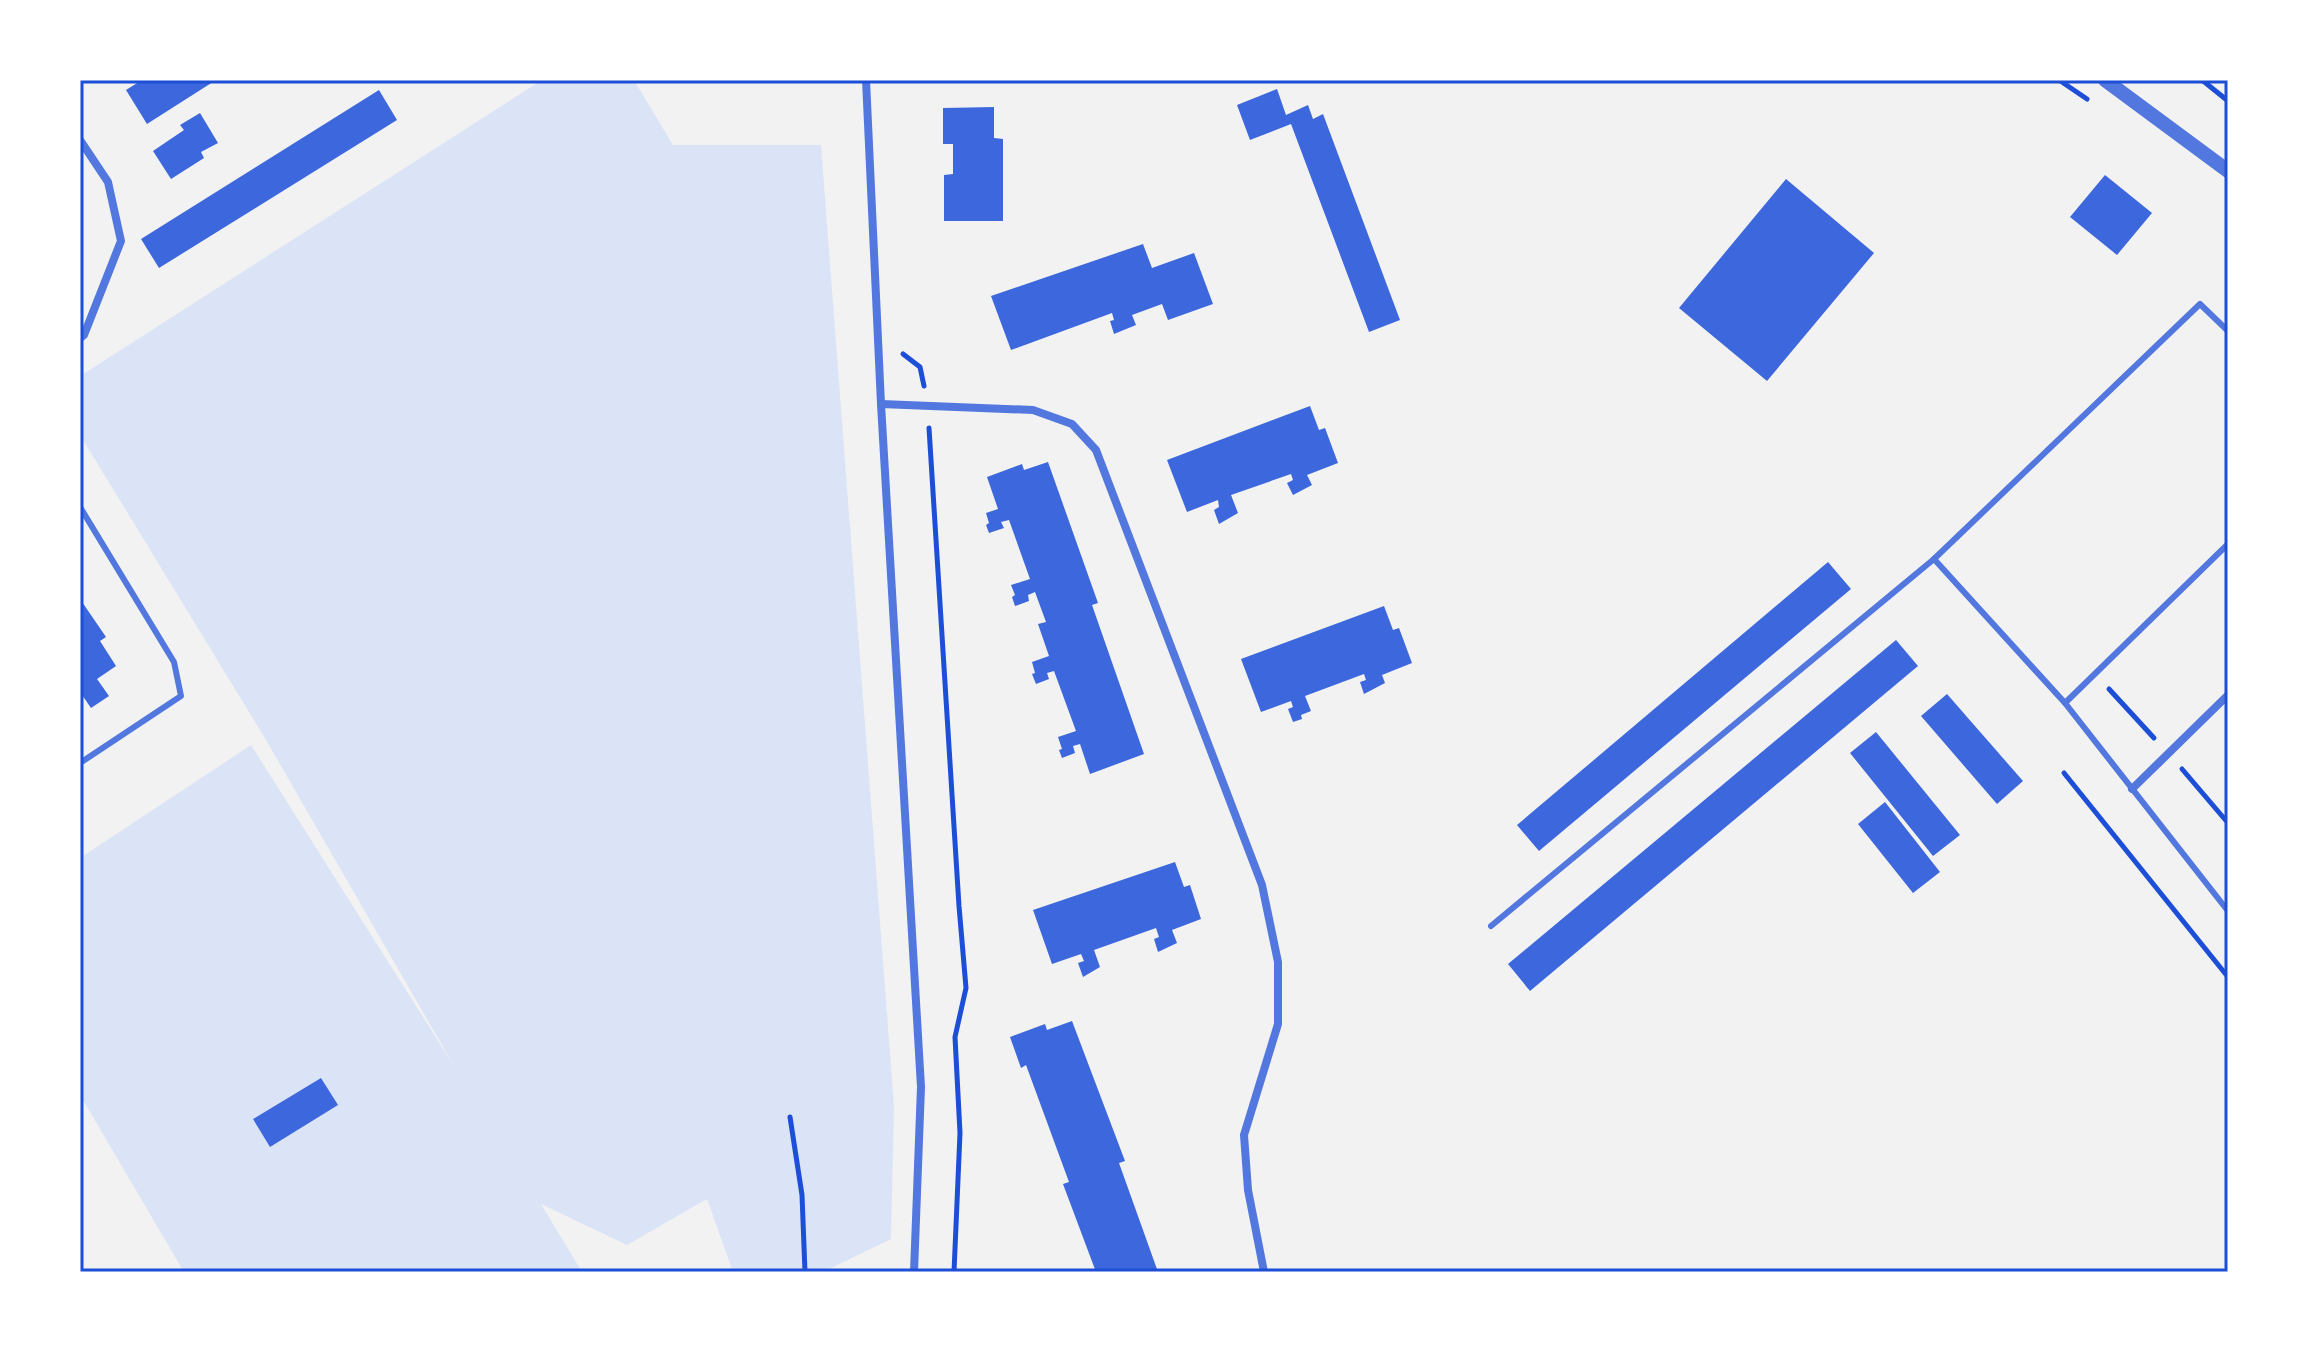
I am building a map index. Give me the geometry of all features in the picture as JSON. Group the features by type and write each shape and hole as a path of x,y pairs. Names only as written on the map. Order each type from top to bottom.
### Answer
{"street":[{"path":"866,80 881,404 921,1087 914,1272"},
{"path":"2105,80 2228,171"},
{"path":"80,140 108,182 121,241 84,335 80,338"},
{"path":"881,404 1033,410 1072,424 1096,450 1262,885 1278,962 1278,1024 1244,1135 1248,1190 1264,1272"},
{"path":"2132,789 2228,695"}],"lane":[{"path":"1491,926 1934,559 2200,304 2228,331"},
{"path":"80,507 174,662 181,696 80,763"},
{"path":"2065,703 2228,544"},
{"path":"1934,559 2065,703 2228,911"}],"path":[{"path":"2202,80 2228,101"},
{"path":"929,419 966,988 955,1037 960,1133 954,1272"},
{"path":"2064,773 2228,977"},
{"path":"790,1117 802,1195 805,1272"}],"shaded area":[{"path":"542,80 634,80 673,145 821,145 894,1106 891,1239 823,1272 733,1272 707,1199 627,1245 541,1204 582,1272 184,1272 80,1095 80,858 251,745 454,1066 266,740 80,435 80,376"}],"building":[{"path":"142,80 216,80 147,124 126,90"},
{"path":"1277,89 1286,115 1308,105 1313,119 1323,114 1400,320 1369,332 1291,124 1250,140 1237,105"},
{"path":"379,90 397,120 159,268 141,239"},
{"path":"994,107 994,138 1003,139 1003,221 944,221 944,175 953,174 953,144 943,144 943,108"},
{"path":"200,113 218,143 201,152 204,158 171,179 153,151 184,130 180,125"},
{"path":"2105,175 2152,213 2117,255 2070,217"},
{"path":"1786,179 1874,253 1767,381 1679,308"},
{"path":"1143,244 1152,268 1194,253 1213,304 1168,320 1162,304 1132,315 1136,325 1114,334 1110,321 1114,320 1112,313 1011,350 991,296"},
{"path":"1310,406 1319,430 1325,428 1338,463 1307,475 1312,485 1293,495 1287,483 1293,480 1291,474 1231,495 1238,513 1219,524 1214,510 1219,507 1218,500 1187,512 1167,460"},
{"path":"1048,462 1098,603 1092,605 1144,754 1090,774 1080,744 1073,746 1075,753 1062,758 1059,750 1062,749 1058,737 1076,731 1054,671 1047,673 1049,679 1036,684 1032,674 1035,673 1032,662 1049,656 1038,624 1046,622 1035,592 1028,595 1029,601 1015,606 1011,585 1030,579 1009,520 1001,522 1004,528 989,533 986,525 989,523 986,513 998,509 987,477 1022,464 1024,470"},
{"path":"1828,562 1851,589 1539,851 1517,825"},
{"path":"80,599 106,637 100,641 116,666 97,679 109,696 91,708 80,692"},
{"path":"1384,606 1393,630 1399,628 1412,663 1382,675 1385,683 1364,694 1360,682 1366,680 1364,674 1305,696 1311,711 1293,722 1288,709 1293,707 1291,701 1261,712 1241,659"},
{"path":"1896,640 1918,666 1530,991 1508,964"},
{"path":"1947,694 2023,781 1997,804 1921,716"},
{"path":"1876,732 1960,835 1933,856 1850,753"},
{"path":"1885,802 1940,872 1913,893 1858,824"},
{"path":"1175,862 1184,887 1190,885 1201,919 1172,930 1177,943 1158,952 1154,939 1159,937 1156,928 1094,950 1100,967 1083,977 1078,963 1084,961 1081,954 1052,964 1033,910"},
{"path":"1072,1021 1125,1161 1119,1163 1158,1272 1096,1272 1063,1184 1069,1182 1026,1065 1021,1068 1010,1037 1045,1024 1047,1030"},
{"path":"321,1078 338,1105 270,1147 253,1119"}]}
